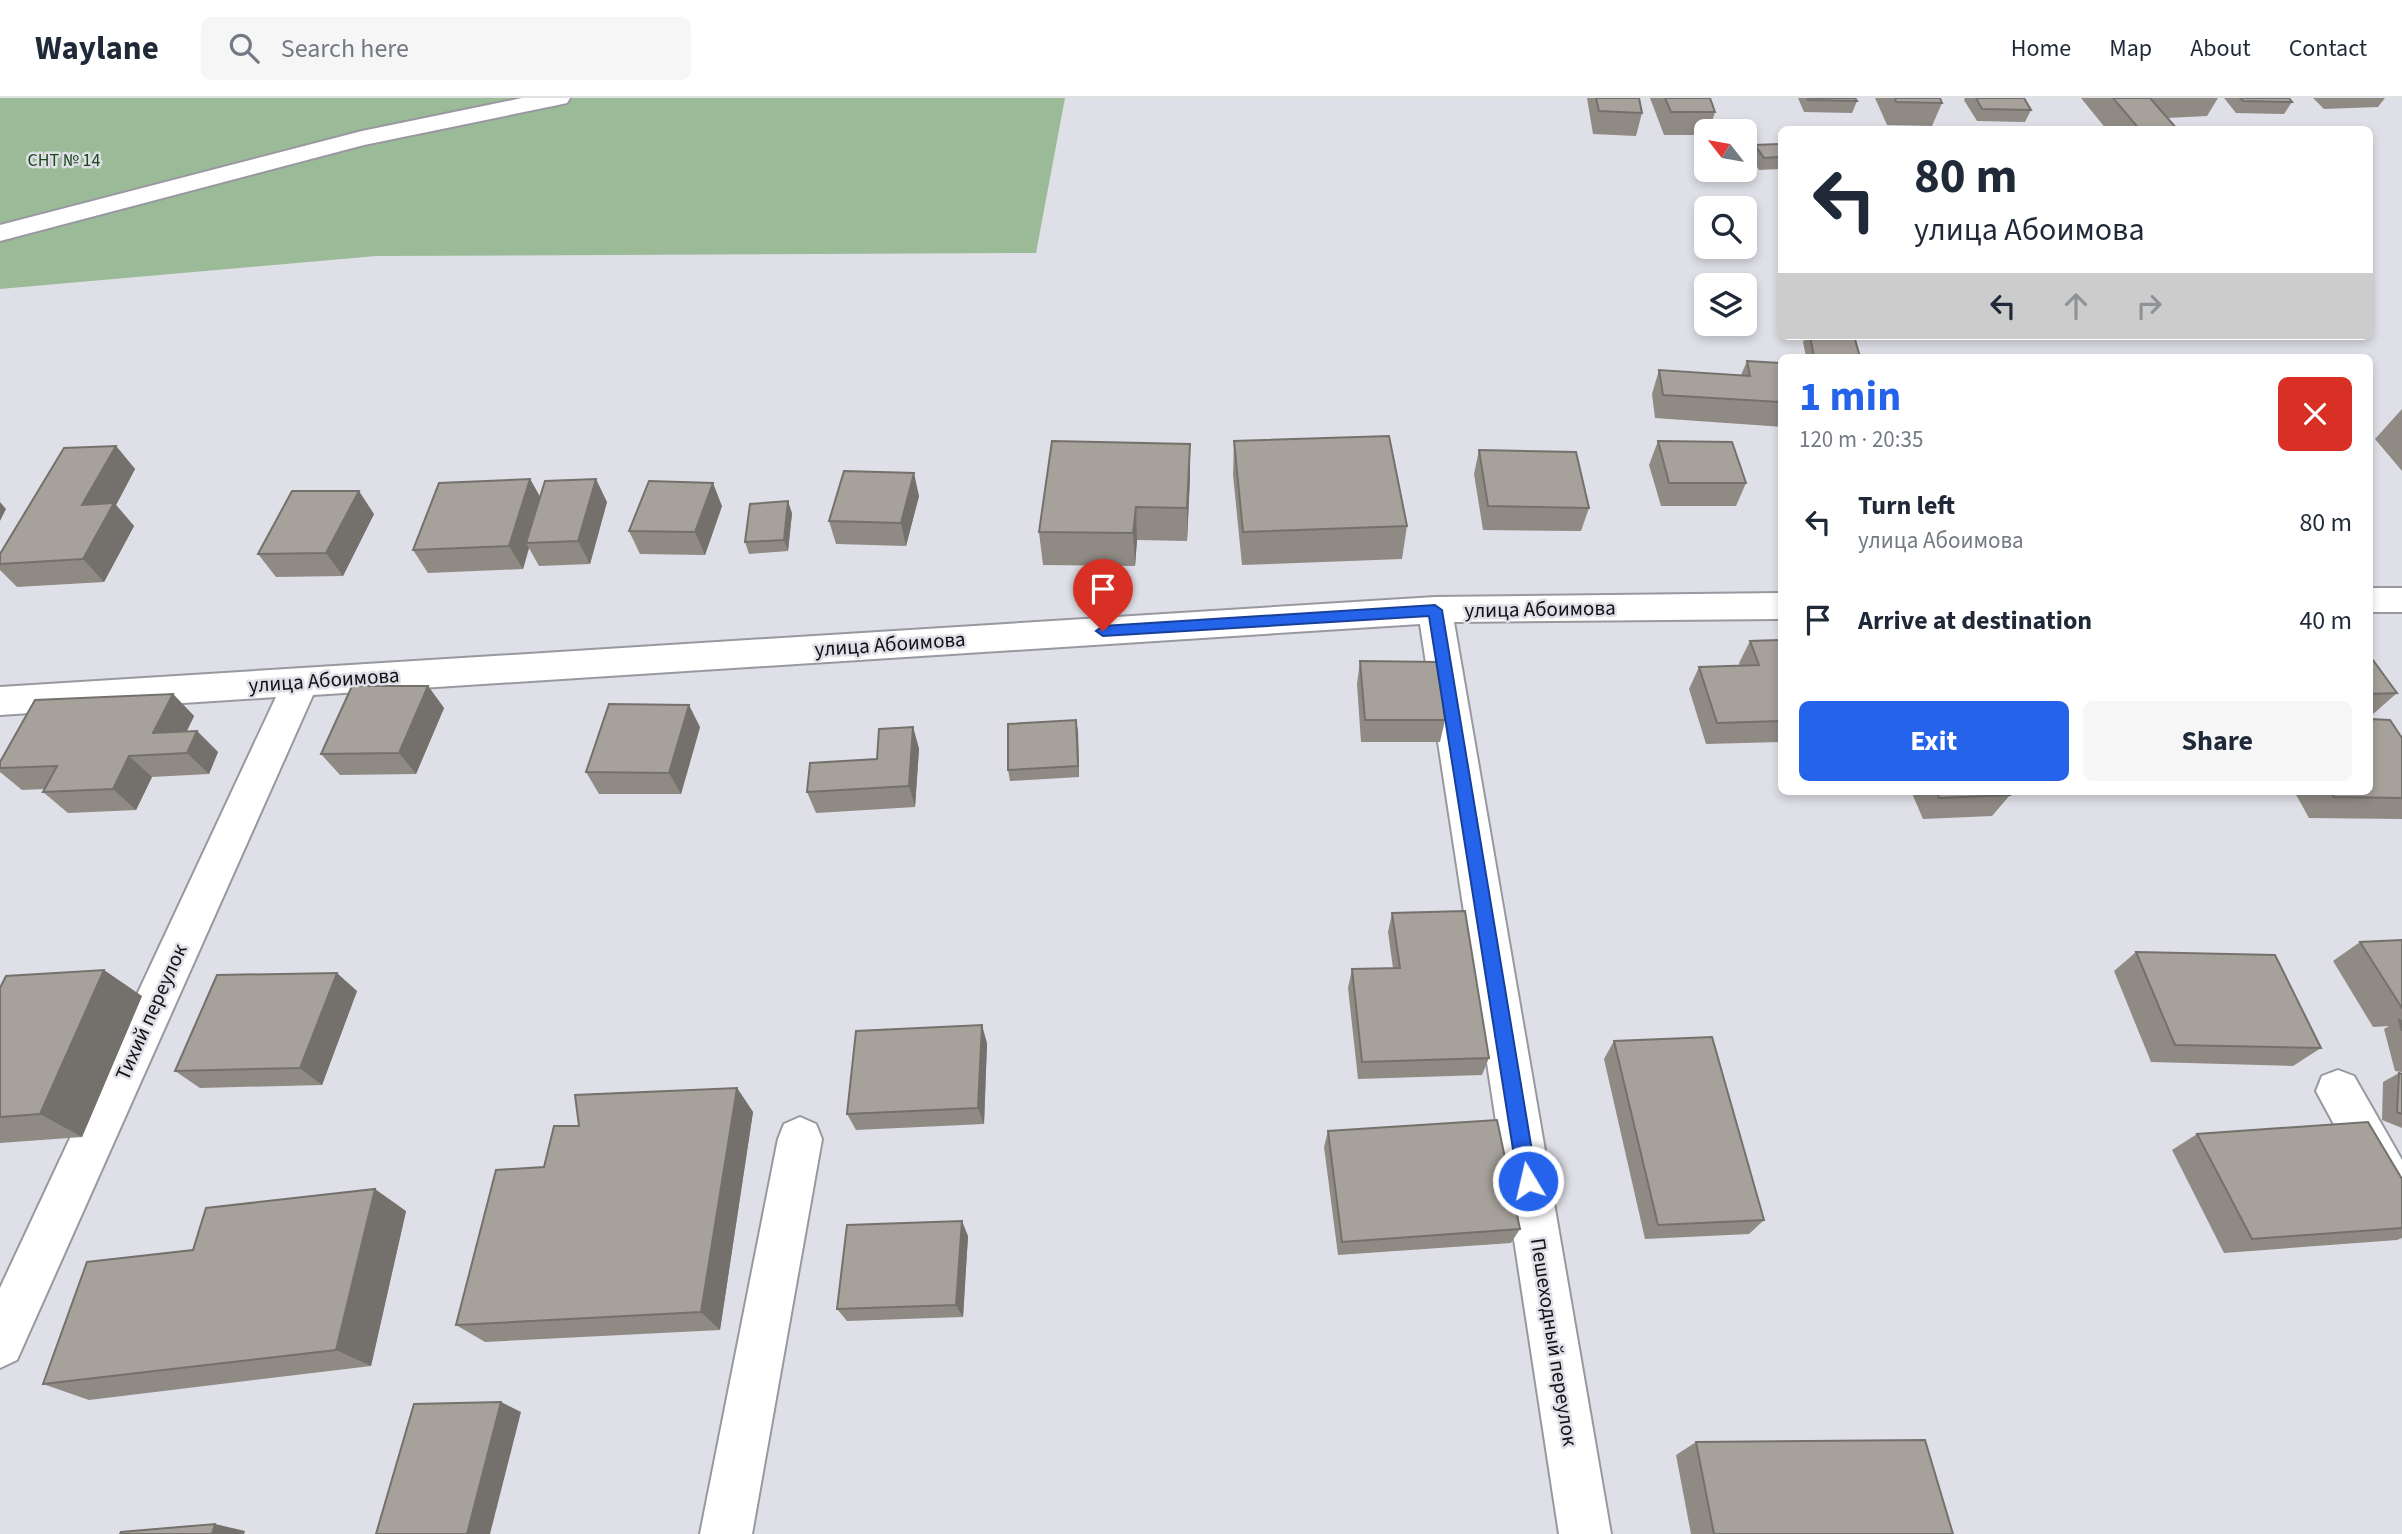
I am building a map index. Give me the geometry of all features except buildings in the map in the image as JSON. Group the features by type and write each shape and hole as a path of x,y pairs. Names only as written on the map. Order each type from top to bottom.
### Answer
{"street":[{"path":"0,233 362,138 558,98"},
{"path":"2373,600 2402,600"},
{"name":"улица Абоимова","path":"0,701 1435,610 1778,607"},
{"name":"Пешеходный переулок","path":"1435,610 1585,1534"},
{"name":"Тихий переулок","path":"0,1343 301,681"},
{"path":"2338,1091 2402,1205"},
{"path":"726,1534 800,1139"}],"green space":[{"name":"СНТ № 14","path":"0,98 1065,98 1036,253 376,256 0,289"}],"route":[{"path":"1103,631 1435,610 1528,1181"}]}
